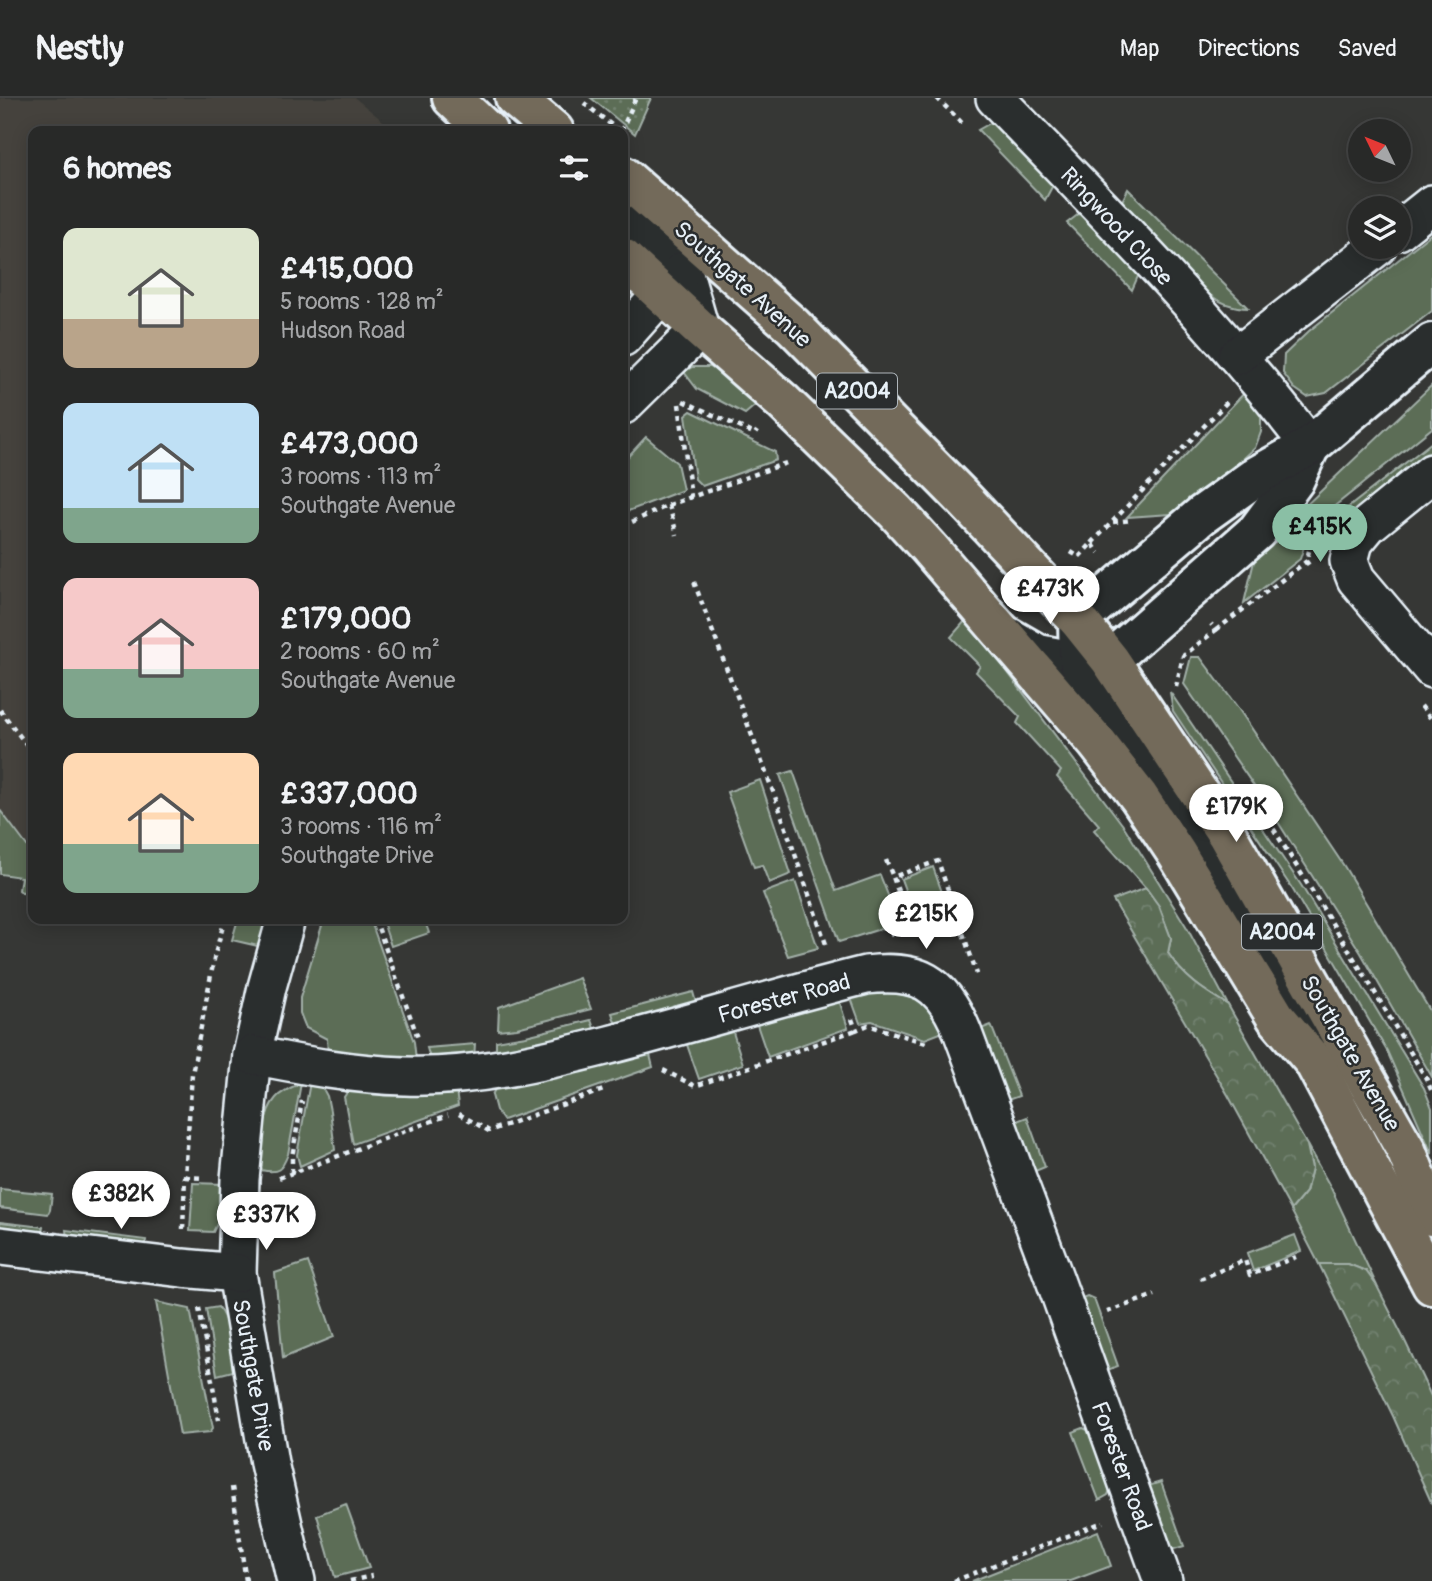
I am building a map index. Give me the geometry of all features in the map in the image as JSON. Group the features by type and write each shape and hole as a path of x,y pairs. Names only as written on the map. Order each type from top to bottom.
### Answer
{"main road":[{"path":"452,98 482,126"},
{"path":"515,98 547,126"},
{"name":"Southgate Avenue","path":"628,184 682,270 700,329 782,401 896,512 1005,635 1139,797 1177,854 1276,1017 1314,1062 1432,1285"},
{"name":"Southgate Avenue","path":"628,259 682,270 793,326 961,496 1078,620 1095,661 1227,835 1406,1150 1432,1216"}],"street":[{"name":"Ringwood Close","path":"995,98 1115,222 1245,366 1310,446"},
{"path":"1411,221 1432,204"},
{"path":"628,214 682,270 628,331"},
{"path":"1245,366 1364,259"},
{"path":"628,400 700,329"},
{"path":"1078,620 1202,515 1258,475 1310,446 1432,343"},
{"path":"1310,446 1294,481 1257,531 1185,595 1095,661 1090,685 1224,881 1294,1007 1314,1062"},
{"path":"1432,473 1369,524 1354,542 1349,561 1356,579 1432,669"},
{"path":"1005,635 1038,654 1095,661"},
{"name":"Southgate Drive","path":"285,924 267,987 253,1055 240,1180 237,1273 269,1463 296,1581"},
{"name":"Forester Road","path":"253,1055 309,1066 407,1077 505,1070 866,975 891,972 909,975 925,982 937,990 956,1015 1164,1581"},
{"path":"0,1246 237,1273"}],"path":[{"path":"578,98 614,126"},
{"path":"622,126 636,98"},
{"path":"1092,543 1245,366"},
{"path":"678,399 691,497"},
{"path":"755,433 767,439"},
{"path":"628,524 669,505 790,461"},
{"path":"669,505 677,535"},
{"path":"1183,698 1175,687 1183,656 1306,561 1349,561"},
{"path":"694,582 777,802"},
{"path":"1185,595 1216,630"},
{"path":"0,710 28,746"},
{"path":"1263,811 1371,986 1432,1092"},
{"path":"886,860 911,928"},
{"path":"893,877 938,861 979,980"},
{"path":"888,934 957,917"},
{"path":"377,924 420,1042"},
{"path":"661,1069 695,1086 856,1030"},
{"path":"292,1173 292,1157 309,1066"},
{"path":"185,1177 275,1180 456,1112 489,1131 612,1086"},
{"path":"1200,1279 1245,1260 1250,1275 1296,1257"},
{"path":"1103,1313 1155,1295"},
{"path":"954,1581 1138,1510"},
{"path":"1102,1522 1106,1534"},
{"path":"350,1581 372,1576"}],"shaded area":[{"path":"0,98 355,98 389,126 28,126 28,847 0,810"}],"green space":[{"path":"591,98 651,98 635,134"},
{"path":"992,122 999,125 1050,177 1053,185 1045,200 978,130"},
{"path":"1128,189 1248,308 1223,302 1192,280 1121,203"},
{"path":"1080,213 1086,215 1138,270 1139,274 1132,290 1067,223"},
{"path":"1432,233 1432,311 1326,393 1307,397 1294,388 1283,373 1284,355 1309,331 1399,259 1411,259 1411,250"},
{"path":"692,367 710,367 728,377 758,403 745,414 697,389 684,372"},
{"path":"1432,385 1432,428 1311,525 1300,559 1244,603 1256,553"},
{"path":"1247,390 1257,404 1261,416 1261,432 1255,448 1171,514 1127,517"},
{"path":"691,411 775,452 776,460 702,486 695,479 686,415"},
{"path":"646,437 677,463 683,490 628,511 628,457"},
{"path":"1432,442 1432,459 1318,547 1322,528"},
{"path":"965,621 1000,662 1125,828 1186,926 1228,1005 1195,983 1174,962 1168,953 1171,938 1159,907 1146,888 1094,830 1099,825 1057,777 1061,771 1017,723 1020,717 976,672 980,666 951,637"},
{"path":"1191,657 1200,657 1238,708 1344,866 1432,1014 1432,1077 1361,953 1271,811 1184,684"},
{"path":"1170,692 1301,885 1424,1088 1432,1108 1432,1154 1387,1051 1293,890 1173,711"},
{"path":"793,771 836,891 880,875 899,923 839,942 780,775"},
{"path":"760,780 791,874 769,883 762,865 754,867 727,792"},
{"path":"0,810 28,847 28,884 23,893 19,890 21,877 0,874"},
{"path":"933,867 949,912 916,920 901,879"},
{"path":"795,881 818,948 788,956 763,893"},
{"path":"1146,888 1159,906 1171,938 1168,953 1195,983 1228,1005 1307,1145 1312,1168 1306,1192 1291,1210 1228,1095 1113,900"},
{"path":"237,924 266,924 258,946 232,940"},
{"path":"322,924 372,924 414,1042 416,1060 328,1054 327,1039 306,1028 300,1013 300,998"},
{"path":"384,924 426,924 429,933 391,946"},
{"path":"579,978 591,1009 517,1028 498,1030 499,1007"},
{"path":"693,992 697,1006 617,1028 612,1013"},
{"path":"888,992 899,993 922,1003 943,1032 925,1039 872,1021 860,1023 851,998"},
{"path":"839,1000 848,1028 768,1057 756,1022"},
{"path":"591,1020 596,1034 496,1056 496,1041"},
{"path":"991,1025 1019,1096 1005,1101 978,1030"},
{"path":"732,1029 743,1064 699,1079 686,1042"},
{"path":"475,1044 474,1059 431,1062 427,1048"},
{"path":"649,1051 653,1067 503,1120 496,1110 492,1095 497,1085"},
{"path":"310,1082 321,1085 327,1096 335,1150 300,1166 297,1155"},
{"path":"301,1083 286,1159 279,1170 261,1170 263,1132 271,1105 281,1093"},
{"path":"350,1088 456,1090 458,1106 353,1144 344,1097"},
{"path":"1027,1117 1045,1167 1033,1172 1014,1122"},
{"path":"1307,1145 1331,1188 1377,1286 1366,1271 1348,1264 1319,1264 1291,1210 1306,1192 1312,1168"},
{"path":"193,1183 224,1184 224,1210 213,1232 190,1231"},
{"path":"0,1189 52,1194 50,1210 48,1214 0,1208"},
{"path":"0,1222 43,1227 42,1233 0,1229"},
{"path":"66,1230 146,1240 145,1248 67,1238"},
{"path":"1295,1235 1301,1251 1253,1271 1247,1253"},
{"path":"308,1262 334,1337 283,1358 275,1273"},
{"path":"1319,1264 1348,1264 1366,1271 1377,1286 1432,1398 1432,1504 1393,1416"},
{"path":"1087,1296 1094,1299 1118,1366 1105,1371 1079,1305 1082,1298"},
{"path":"156,1302 190,1309 213,1428 210,1432 180,1435"},
{"path":"218,1307 228,1330 233,1371 217,1375 206,1309"},
{"path":"1083,1428 1090,1431 1111,1488 1108,1495 1099,1500 1073,1432"},
{"path":"1161,1482 1184,1546 1171,1550 1148,1486"},
{"path":"346,1504 369,1568 335,1577 317,1515"},
{"path":"1098,1531 1111,1566 1071,1581 972,1581"}]}
